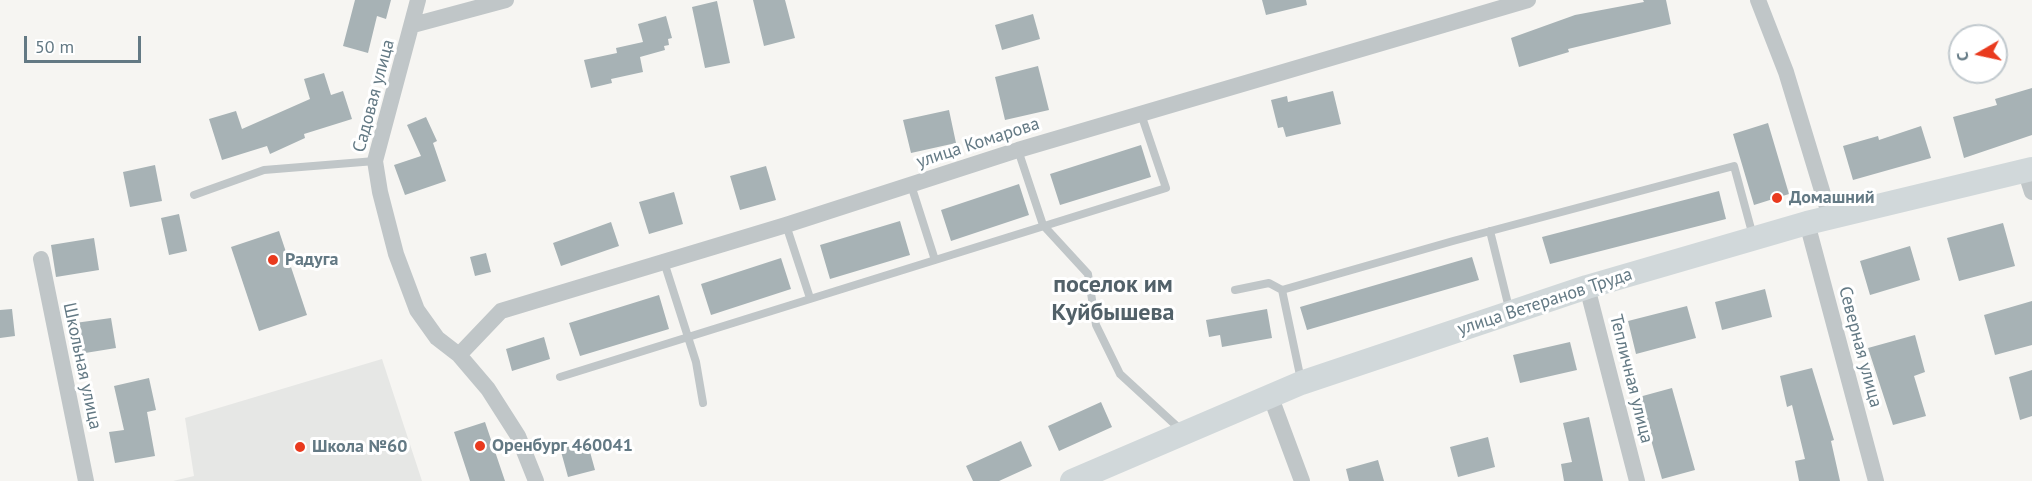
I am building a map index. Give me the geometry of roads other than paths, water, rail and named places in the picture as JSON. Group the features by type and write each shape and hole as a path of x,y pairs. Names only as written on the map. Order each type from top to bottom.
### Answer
{"street":[{"name":"Садовая улица","path":"418,0 375,161 380,192 396,254 417,310 436,338 459,355 488,388 518,436 536,481"},
{"path":"413,25 506,0"},
{"name":"улица Комарова","path":"459,355 501,311 786,225 1018,150 1528,0"},
{"name":"Северная улица","path":"1758,0 1786,72 1876,481"},
{"name":"улица Ветеранов Труда","path":"1072,481 1098,476 1184,433 1301,383 1587,287 1818,220 2030,177"},
{"name":"Школьная улица","path":"41,259 86,481"},
{"name":"Тепличная улица","path":"1587,287 1637,481"},
{"path":"1270,395 1302,481"}],"lane":[{"path":"560,377 1166,188 1141,114"},
{"path":"1018,150 1043,225 1088,274 1096,325 1120,374 1184,433"},
{"path":"194,195 264,170 375,161"},
{"path":"1235,290 1269,283 1282,290 1490,231 1734,166 1753,238"},
{"path":"911,184 935,260"},
{"path":"786,225 810,298"},
{"path":"1490,231 1510,313"},
{"path":"664,261 696,362 703,403"},
{"path":"1282,290 1301,383"}],"place":[{"name":"Домашний","path":"1777,198"},
{"name":"Радуга","path":"273,260"},
{"name":"Оренбург 460041","path":"480,446"},
{"name":"Школа №60","path":"300,447"}],"district":[{"name":"поселок им Куйбышева","path":"1113,299"}]}
